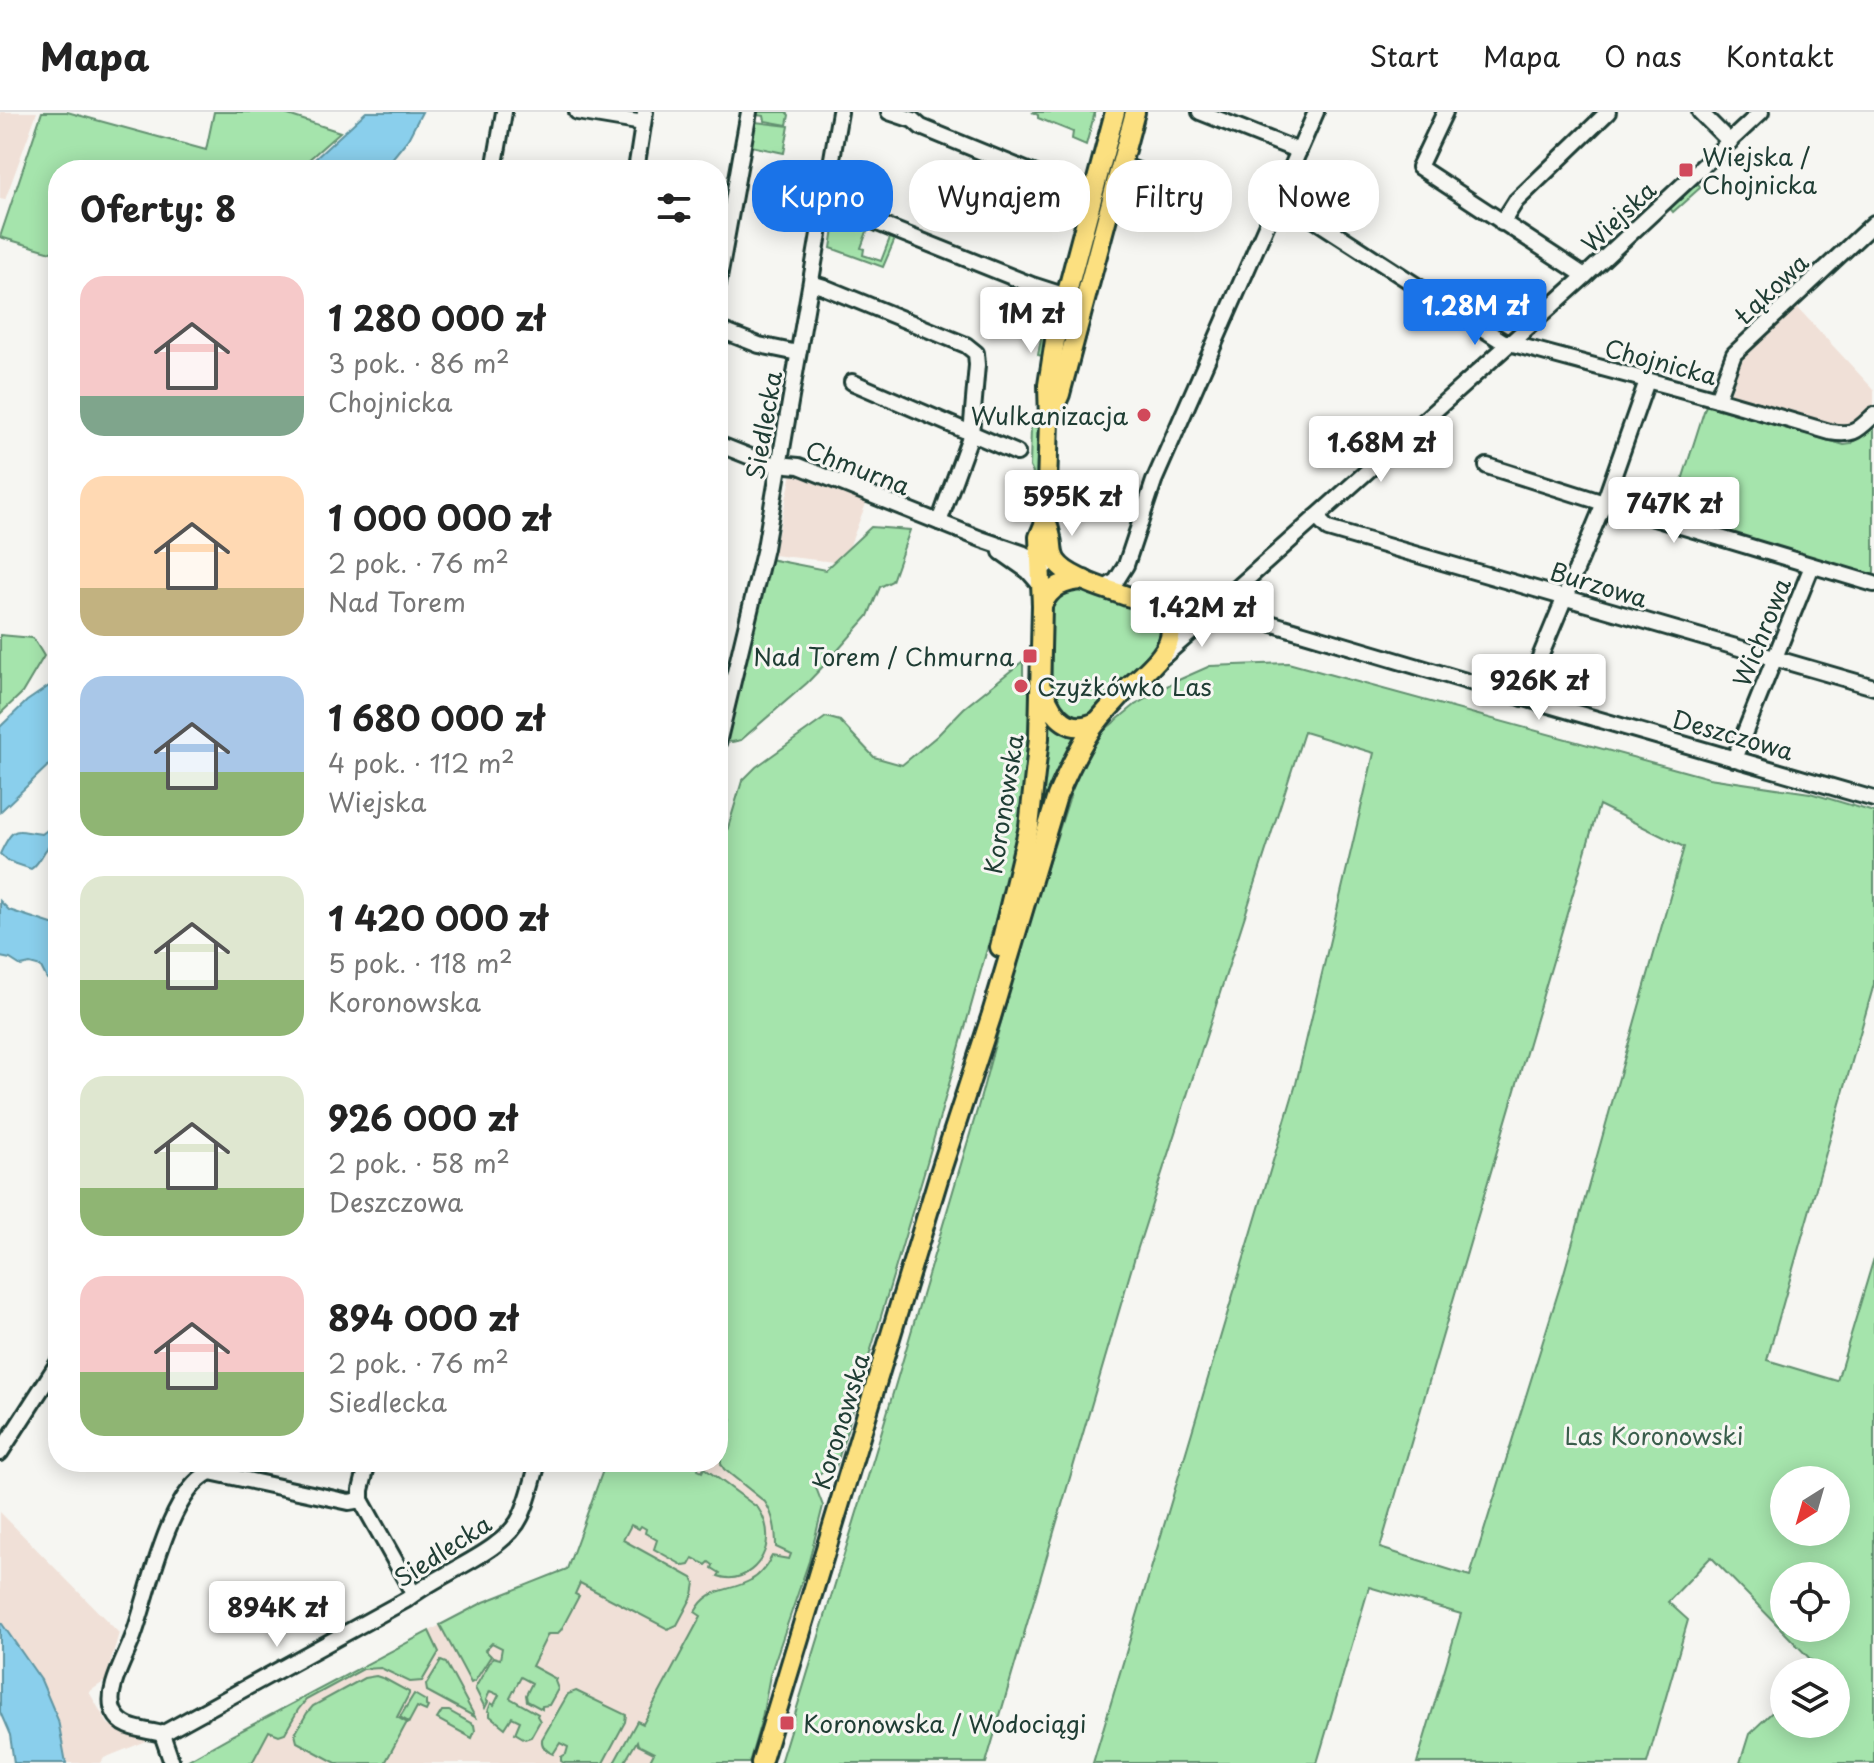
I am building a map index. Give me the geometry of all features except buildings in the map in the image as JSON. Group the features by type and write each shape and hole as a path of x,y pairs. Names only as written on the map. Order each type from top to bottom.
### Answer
{"main road":[{"path":"1078,577 1063,569 1055,559 1046,520 1048,385 1056,334 1115,112"},
{"path":"1121,160 1135,112"},
{"path":"1049,420 1060,394 1106,218"},
{"name":"Koronowska","path":"965,1094 1029,827 1039,738 1041,683 1039,537 1046,520"},
{"path":"1042,596 1078,577"},
{"name":"Deszczowa","path":"1078,577 1150,602"},
{"path":"1150,602 1163,611 1171,628 1170,641 1156,662"},
{"name":"Koronowska","path":"761,1763 1057,796 1098,721 1156,662"},
{"path":"1041,683 1060,719 1078,727 1098,721"}],"street":[{"path":"496,160 504,112"},
{"path":"577,112 644,118 638,160"},
{"path":"728,229 749,112"},
{"name":"Siedlecka","path":"832,160 840,112"},
{"path":"889,112 1065,186 1093,194"},
{"path":"1200,112 1299,151"},
{"path":"1295,160 1316,112"},
{"path":"1445,112 1419,167 1585,276"},
{"path":"1502,223 1516,201 1608,112"},
{"path":"1700,112 1730,142"},
{"name":"Wiejska","path":"1216,607 1585,276 1761,112"},
{"name":"Łąkowa","path":"1717,399 1734,354 1874,223"},
{"path":"893,229 1066,296"},
{"name":"Siedlecka","path":"728,701 765,548 819,232"},
{"path":"1105,588 1116,581 1128,560 1154,481 1262,232"},
{"name":"Chojnicka","path":"1333,232 1493,336 1510,343 1830,432 1846,435 1856,432 1874,415"},
{"path":"811,283 979,349 976,353 971,434 939,522"},
{"path":"728,333 759,345 798,353"},
{"path":"1523,698 1604,503 1647,381"},
{"path":"852,382 1017,453"},
{"name":"Chmurna","path":"728,448 766,463 799,466 1078,577"},
{"path":"1487,466 1874,584"},
{"name":"Burzowa","path":"1316,517 1328,529 1874,687"},
{"name":"Chmurna","path":"981,539 1028,571 1042,596"},
{"name":"Wichrowa","path":"1734,759 1812,566"},
{"name":"Deszczowa","path":"1150,602 1216,607 1874,799"},
{"name":"Koronowska","path":"1156,662 1211,615 1216,607"},
{"path":"728,678 733,680"},
{"path":"0,1453 48,1379"},
{"path":"172,1763 162,1734 121,1723 113,1710 111,1698 134,1635 155,1561 177,1512 198,1481 210,1472 349,1502 361,1500"},
{"path":"366,1472 361,1500 413,1593"},
{"name":"Siedlecka","path":"162,1734 396,1605 495,1545 521,1516 535,1472"}],"shaded area":[{"path":"0,112 37,112 5,200 0,199"},
{"path":"1797,307 1874,390 1874,406 1854,424 1846,427 1733,396 1731,392 1741,358"},
{"path":"792,474 867,501 843,563 773,555"},
{"path":"728,1415 732,1420 728,1444"},
{"path":"602,1472 728,1472 765,1502 776,1534 791,1553 787,1568 712,1634 649,1763 249,1763 233,1735 484,1602 567,1569"},
{"path":"0,1512 119,1633 105,1681 89,1692 108,1724 149,1740 104,1758 101,1763 66,1763 58,1720 41,1680 0,1621"}],"green space":[{"path":"42,112 67,112 206,150 214,112 279,112 340,132 308,160 48,160 48,251 0,237"},
{"path":"757,112 786,112 789,115 787,125 765,121 764,116 756,115"},
{"path":"1032,112 1095,112 1086,145 1072,139 1073,132 1038,118"},
{"path":"755,122 789,126 784,153 751,146"},
{"path":"1696,182 1701,187 1673,212 1669,207"},
{"path":"833,232 867,232 861,248 864,249 863,255 881,261 890,238 895,239 883,267 831,248"},
{"path":"1054,297 1057,299 1046,357 1038,355"},
{"path":"1706,405 1844,445 1851,444 1874,423 1874,579 1670,518"},
{"path":"1031,427 1038,427 1036,496 1030,467"},
{"path":"871,527 910,530 892,581 880,587 868,616 807,683 741,740 728,741 769,559 825,570"},
{"path":"1074,584 1154,609 1166,637 1096,716 1074,721 1052,694 1048,617 1050,600"},
{"path":"1171,611 1205,613 1177,639"},
{"path":"0,635 33,638 44,656 22,693 0,714"},
{"path":"1023,661 1023,690 1031,691 1019,821 1005,885 928,1159 835,1470 824,1470 817,1476 815,1485 823,1506 809,1561 770,1675 749,1763 649,1763 654,1753 638,1745 637,1741 624,1763 614,1763 637,1721 643,1724 701,1616 695,1612 700,1604 713,1594 755,1578 772,1556 789,1559 791,1554 776,1547 774,1523 765,1502 728,1472 728,1434 732,1419 728,1415 728,828 742,781 756,767 826,717 840,721 874,757 902,765 964,708"},
{"name":"Las Koronowski","path":"1288,663 1709,778 1810,793 1874,812 1874,984 1767,1360 1837,1381 1874,1258 1874,1763 1740,1763 1749,1734 1770,1714 1770,1738 1850,1738 1850,1658 1809,1658 1794,1642 1850,1642 1850,1562 1770,1562 1770,1618 1711,1557 1668,1602 1688,1620 1647,1763 1417,1763 1461,1614 1369,1587 1317,1763 1093,1763 1296,1084 1374,753 1304,732 1134,1260 986,1763 780,1763 1071,793 1089,750 1101,733 1135,705 1174,682 1210,666","holes":["1599,805 1684,847 1562,1280 1470,1576 1380,1548"]},
{"path":"1046,714 1084,730 1021,881"},
{"path":"602,1472 709,1472 758,1508 766,1526 766,1548 757,1564 744,1575 727,1578 718,1576 720,1573 709,1562 706,1565 693,1558 689,1565 684,1566 654,1549 657,1540 645,1533 646,1529 631,1525 623,1540 692,1578 695,1583 693,1595 677,1625 668,1629 580,1583 575,1594 579,1596 561,1630 557,1634 548,1634 532,1666 556,1679 558,1689 549,1705 542,1706 542,1709 527,1701 526,1695 532,1683 521,1677 510,1698 538,1714 540,1721 531,1737 525,1739 515,1733 520,1721 512,1717 505,1728 490,1716 491,1703 494,1705 499,1695 490,1691 485,1708 475,1688 493,1657 500,1659 502,1648 492,1643 485,1650 491,1656 471,1683 440,1625 484,1602 567,1569"},
{"path":"429,1631 439,1652 422,1681 410,1682 381,1668 363,1669 306,1700 285,1733 279,1735 269,1731 252,1763 183,1763 233,1735"},
{"path":"441,1661 446,1663 475,1717 427,1691 426,1685"},
{"path":"376,1676 409,1692 397,1717 408,1723 385,1763 336,1763 297,1742 295,1734 313,1706 364,1678"},
{"path":"576,1691 626,1715 603,1763 564,1763 561,1757 568,1747 560,1743 553,1754 542,1744 568,1694"},
{"path":"414,1694 426,1701 428,1707 426,1711 417,1707 409,1722 400,1717"},
{"path":"442,1711 449,1711 474,1725 472,1738 437,1719"}],"water":[{"path":"366,112 422,112 408,139 391,160 314,160"},
{"path":"48,687 48,766 0,812 0,727 27,701"},
{"path":"48,830 48,847 31,869 8,861 0,854 16,832 42,834"},
{"path":"0,901 9,910 48,923 48,979 41,967 30,964 21,966 0,957"},
{"path":"0,1621 41,1680 58,1720 66,1763 14,1763 10,1735 0,1712"}],"place":[{"name":"Wiejska / Chojnicka","path":"1686,170"},
{"name":"Wulkanizacja","path":"1144,415"},
{"name":"Nad Torem / Chmurna","path":"1030,656"},
{"name":"Czyżkówko Las","path":"1021,686"},
{"name":"Koronowska / Wodociągi","path":"787,1723"}]}
